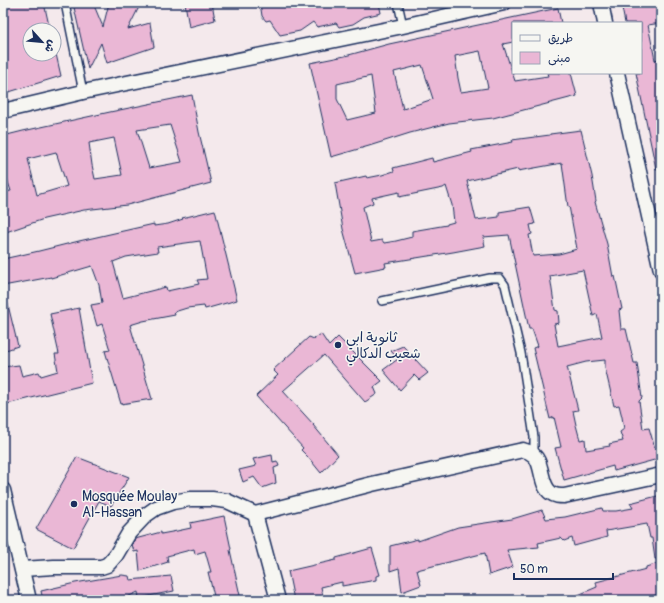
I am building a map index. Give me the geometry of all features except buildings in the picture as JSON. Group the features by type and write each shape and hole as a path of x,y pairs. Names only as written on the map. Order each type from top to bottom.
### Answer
{"street":[{"path":"3,111 83,92 403,26 504,3"},
{"path":"601,3 605,22"},
{"path":"616,74 661,270"},
{"path":"22,569 101,567 107,565 116,555 130,533 146,515 156,508 173,502 190,499 227,501 255,514 372,484 523,450 534,455 546,488 551,493 556,495 564,496 661,475"},
{"path":"3,490 29,600"},
{"path":"255,514 278,600"}],"lane":[{"path":"65,3 83,92"},
{"path":"398,3 403,26"},
{"path":"382,301 490,278 500,278 505,286 521,353 534,437 534,455"}],"place":[{"name":"ثانوية ابي شعيب الدكالي","path":"338,345"},
{"name":"Mosquée Moulay Al-Hassan","path":"74,504"}]}
